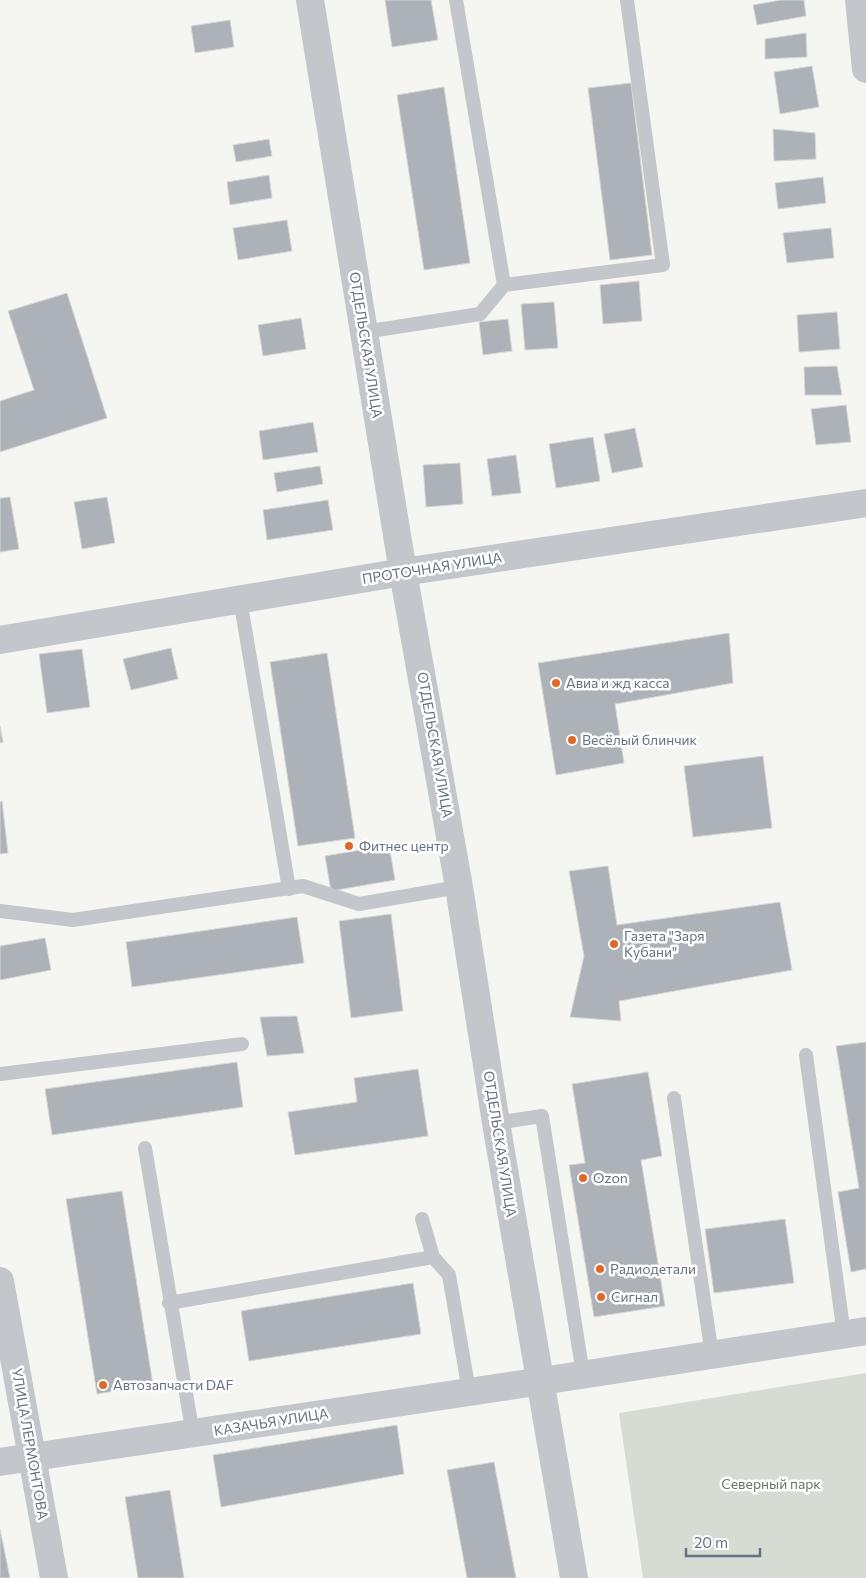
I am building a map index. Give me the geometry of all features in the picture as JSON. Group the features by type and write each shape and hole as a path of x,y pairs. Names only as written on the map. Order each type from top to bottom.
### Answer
{"street":[{"name":"ОТДЕЛЬСКАЯ УЛИЦА","path":"310,0 403,572 459,887 496,1123 542,1381 574,1578"},
{"path":"859,0 866,69"},
{"name":"ПРОТОЧНАЯ УЛИЦА","path":"0,640 403,572 866,503"},
{"name":"УЛИЦА ЛЕРМОНТОВА","path":"0,1281 54,1578"},
{"name":"КАЗАЧЬЯ УЛИЦА","path":"0,1462 193,1435 855,1333"}],"lane":[{"path":"456,0 504,286"},
{"path":"364,332 480,314 504,286 663,265 627,0"},
{"path":"240,599 289,889"},
{"path":"0,911 73,920 304,886 360,904 459,887"},
{"path":"0,1074 242,1044"},
{"path":"806,1055 855,1333"},
{"path":"674,1098 712,1355"},
{"path":"496,1123 542,1116 584,1374"},
{"path":"145,1148 193,1435"},
{"path":"422,1220 432,1257 449,1275 469,1391"},
{"path":"170,1303 432,1257"}],"green space":[{"name":"Северный парк","path":"866,1373 866,1578 643,1578 619,1413"}],"building":[{"path":"385,0 431,0 438,40 392,47"},
{"path":"781,0 804,0 806,16 757,25 753,5"},
{"path":"230,20 234,47 195,53 191,26"},
{"path":"806,33 807,57 765,59 765,39"},
{"path":"812,66 819,107 780,114 774,72"},
{"path":"631,83 652,255 610,260 588,88"},
{"path":"444,87 470,263 424,270 397,95"},
{"path":"773,129 815,133 816,159 774,161"},
{"path":"269,139 272,156 236,162 233,145"},
{"path":"269,175 272,198 230,205 227,182"},
{"path":"823,177 826,203 778,209 775,183"},
{"path":"287,220 292,251 238,260 233,228"},
{"path":"831,228 834,258 787,263 783,233"},
{"path":"639,281 642,321 603,324 600,285"},
{"path":"67,293 107,418 0,452 0,401 34,390 8,311"},
{"path":"554,302 558,348 525,350 521,304"},
{"path":"837,312 840,349 799,352 797,315"},
{"path":"301,318 306,349 263,356 258,325"},
{"path":"508,319 512,351 483,355 479,322"},
{"path":"837,366 842,395 805,395 804,367"},
{"path":"846,405 851,442 816,445 811,409"},
{"path":"313,422 318,452 263,460 259,431"},
{"path":"635,428 643,467 612,473 604,434"},
{"path":"593,437 600,481 556,488 549,444"},
{"path":"516,455 521,493 492,496 487,459"},
{"path":"460,463 463,504 426,507 423,465"},
{"path":"320,466 323,484 277,492 274,473"},
{"path":"10,497 19,549 0,552 0,498"},
{"path":"107,497 115,543 82,549 74,502"},
{"path":"328,500 333,530 267,540 263,510"},
{"path":"729,633 733,683 615,704 624,763 556,775 538,663"},
{"path":"171,648 178,679 131,690 123,659"},
{"path":"82,649 90,707 47,713 39,654"},
{"path":"327,653 355,838 298,846 270,662"},
{"path":"0,726 3,742 0,743"},
{"path":"763,756 772,828 693,837 684,766"},
{"path":"2,801 8,853 0,854 0,802"},
{"path":"389,845 395,880 331,891 325,856"},
{"path":"608,866 617,925 780,902 792,970 619,1001 621,1021 570,1017 584,956 569,871"},
{"path":"391,914 403,1011 351,1018 339,921"},
{"path":"297,917 304,963 132,987 126,942"},
{"path":"45,938 51,970 0,980 0,946"},
{"path":"297,1016 304,1053 267,1056 260,1017"},
{"path":"866,1042 866,1269 851,1272 838,1192 859,1188 836,1046"},
{"path":"237,1062 243,1107 52,1135 45,1089"},
{"path":"418,1069 428,1136 295,1155 288,1112 357,1102 354,1078"},
{"path":"648,1072 662,1156 641,1160 665,1306 594,1317 569,1165 585,1163 572,1084"},
{"path":"122,1191 153,1385 97,1394 66,1199"},
{"path":"785,1219 794,1283 714,1293 705,1229"},
{"path":"413,1283 421,1334 249,1361 241,1311"},
{"path":"397,1425 404,1474 221,1507 213,1455"},
{"path":"494,1462 516,1578 467,1578 447,1470"},
{"path":"170,1490 184,1578 138,1578 125,1497"},
{"path":"0,1529 10,1578 0,1578"}],"place":[{"name":"Авиа и жд касса","path":"556,683"},
{"name":"Весёлый блинчик","path":"572,740"},
{"name":"Фитнес центр","path":"349,846"},
{"name":"Газета \"Заря Кубани\"","path":"614,944"},
{"name":"Ozon","path":"583,1178"},
{"name":"Радиодетали","path":"600,1269"},
{"name":"Сигнал","path":"601,1297"},
{"name":"Автозапчасти DAF","path":"103,1385"}]}
